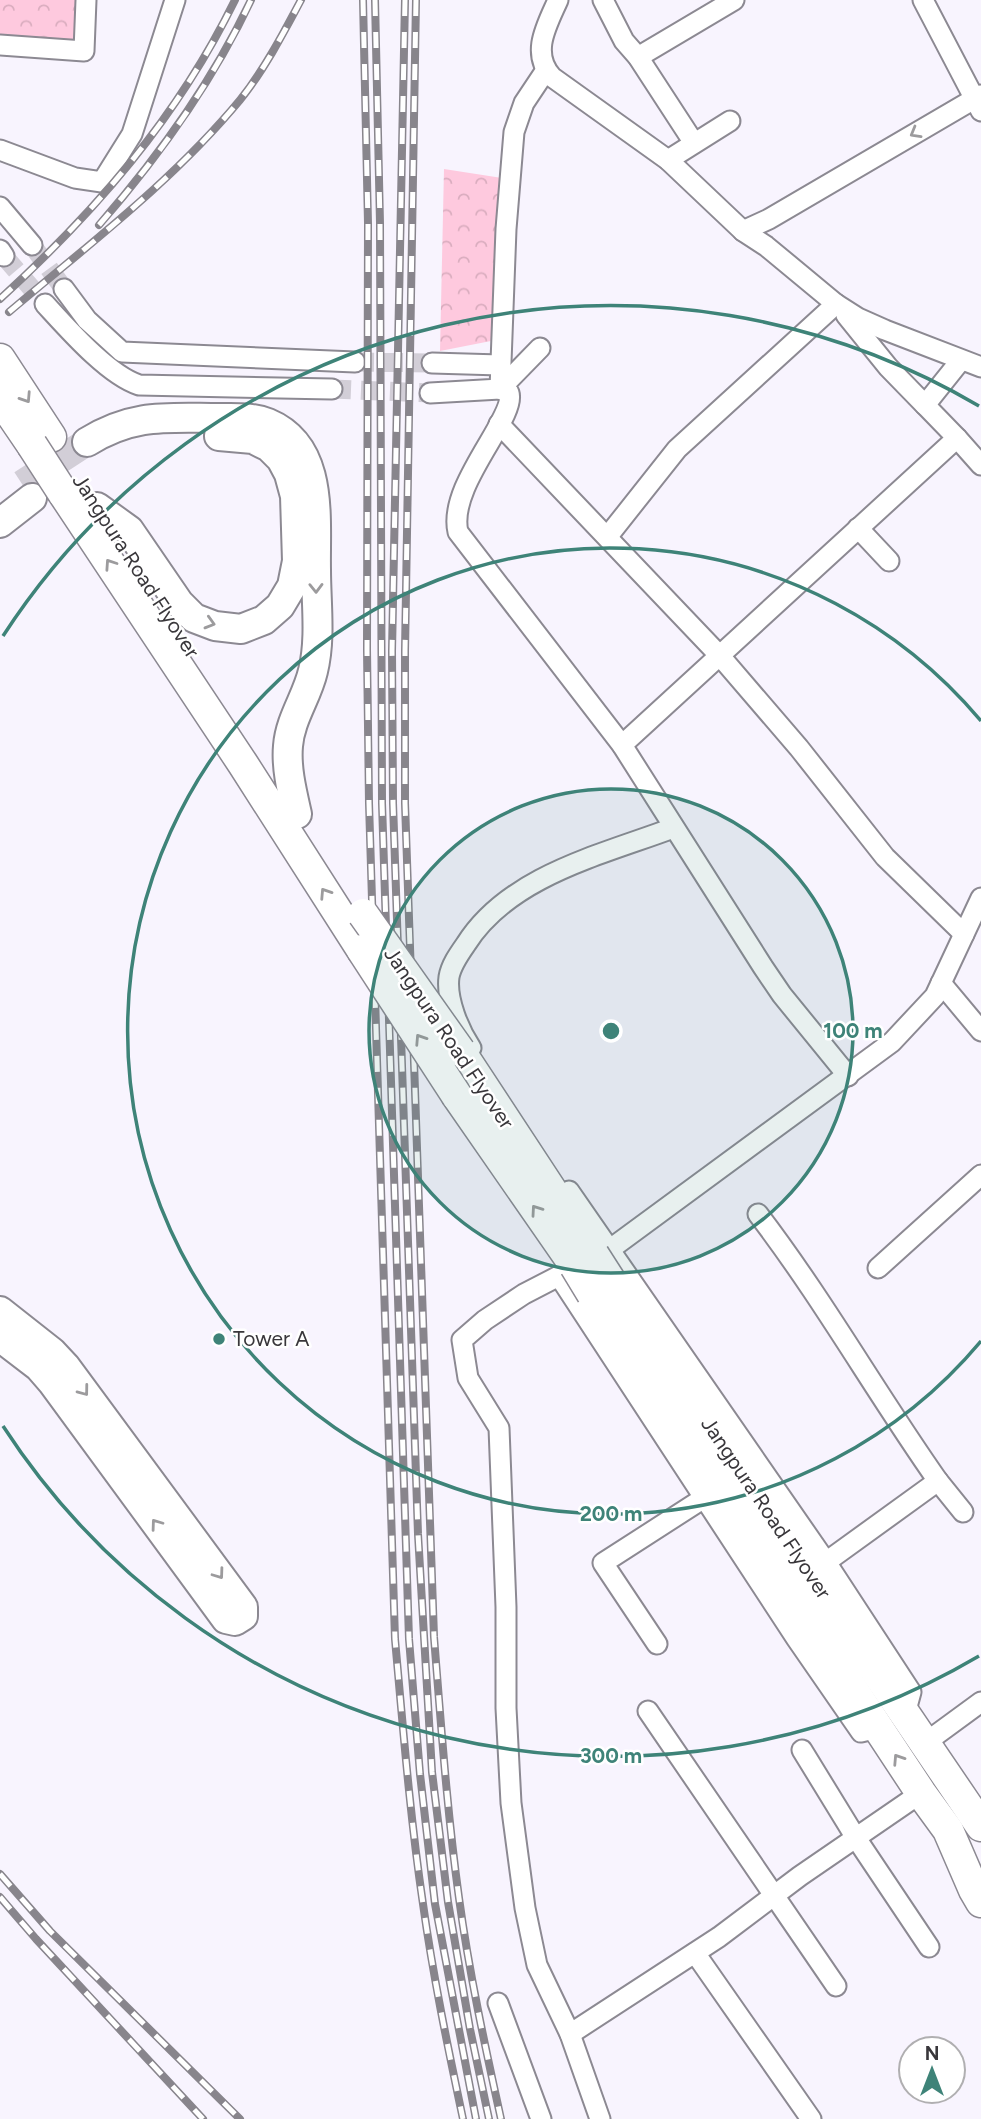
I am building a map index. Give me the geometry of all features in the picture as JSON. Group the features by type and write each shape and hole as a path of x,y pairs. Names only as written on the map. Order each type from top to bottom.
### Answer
{"main road":[{"name":"Jangpura Road Flyover","path":"0,359 297,814 460,1051 610,1280 981,1826"},
{"name":"Jangpura Road Flyover","path":"0,398 235,753 457,1096 575,1266 872,1719 948,1830"},
{"path":"91,449 113,447 132,440 159,436 235,436 276,439 296,444 305,459 314,498 317,636 314,669 304,699 291,724 288,748 290,780 297,814"},
{"path":"97,507 129,530 179,603 194,618 215,626 241,629 264,620 280,606 292,586 297,561 295,496 276,439"},
{"path":"0,523 18,494"},
{"path":"0,1311 52,1352 66,1367 243,1608 243,1616 235,1621 226,1619 52,1382 39,1367 0,1337"},
{"path":"948,1830 981,1874"},
{"path":"948,1830 981,1902"}],"street":[{"path":"0,45 84,51 86,0"},
{"path":"0,150 75,178 102,182 132,134 175,0"},
{"path":"558,0 541,42 540,58 552,77 668,160 743,232 766,246 836,304 885,330 981,367"},
{"path":"603,0 624,41 638,57 694,143"},
{"path":"638,57 734,0"},
{"path":"743,232 979,101 923,0"},
{"path":"499,390 506,229 514,132 524,103 546,70"},
{"path":"668,160 730,121"},
{"path":"0,207 32,245"},
{"path":"64,289 86,320 122,352 355,362"},
{"path":"45,304 66,328 124,380 139,386 332,389"},
{"path":"836,304 888,367 981,466"},
{"path":"608,536 677,449 836,304"},
{"path":"499,390 540,348"},
{"path":"925,405 961,360"},
{"path":"432,363 500,365"},
{"path":"430,393 499,390 509,393 509,406 477,461 456,511 458,532 622,745 782,995 848,1076"},
{"path":"499,424 720,656 799,748 885,857 964,934"},
{"path":"622,745 957,438"},
{"path":"858,528 889,561"},
{"path":"673,828 566,868 513,894 476,928 455,960 449,977 450,999 466,1042 826,1563 911,1692 898,1704"},
{"path":"600,2119 570,2034 537,1965 525,1908 511,1803 499,1428 468,1378 462,1340 485,1320 524,1294 610,1250 892,1042 935,996 981,898"},
{"path":"941,983 981,1031"},
{"path":"878,1268 981,1175"},
{"path":"758,1214 788,1253 891,1413 963,1512"},
{"path":"559,1276 862,1732 872,1719"},
{"path":"826,1563 938,1480"},
{"path":"657,1644 603,1563 704,1498"},
{"path":"925,1743 981,1702"},
{"path":"648,1711 836,1986"},
{"path":"802,1750 856,1838 929,1947"},
{"path":"570,2034 695,1953 921,1793"},
{"path":"695,1953 811,2119"},
{"path":"498,2003 541,2119"}],"green space":[{"path":"0,0 79,0 76,45 0,38"},
{"path":"444,169 502,178 496,340 440,351"}],"tunnel":[{"path":"32,245 64,289"},
{"path":"4,256 45,304"},
{"path":"355,362 432,363"},
{"path":"332,389 430,393"},
{"path":"22,484 87,442"}],"railway":[{"path":"0,299 69,232 132,161 188,84 235,0"},
{"path":"99,225 183,118 236,31 251,0"},
{"path":"9,312 129,211 214,130 257,76 301,0"},
{"path":"363,0 368,223 369,803 395,1639 423,1904 463,2119"},
{"path":"375,0 380,223 382,803 409,1639 420,1774 435,1904 476,2119"},
{"path":"405,0 392,651 393,803 418,1534 432,1772 448,1902 489,2119"},
{"path":"416,0 405,803 434,1637 459,1898 472,1981 501,2119"},
{"path":"0,1874 50,1931 240,2119"},
{"path":"0,1897 203,2119"}],"place":[{"name":"Tower A","path":"219,1339"}]}
